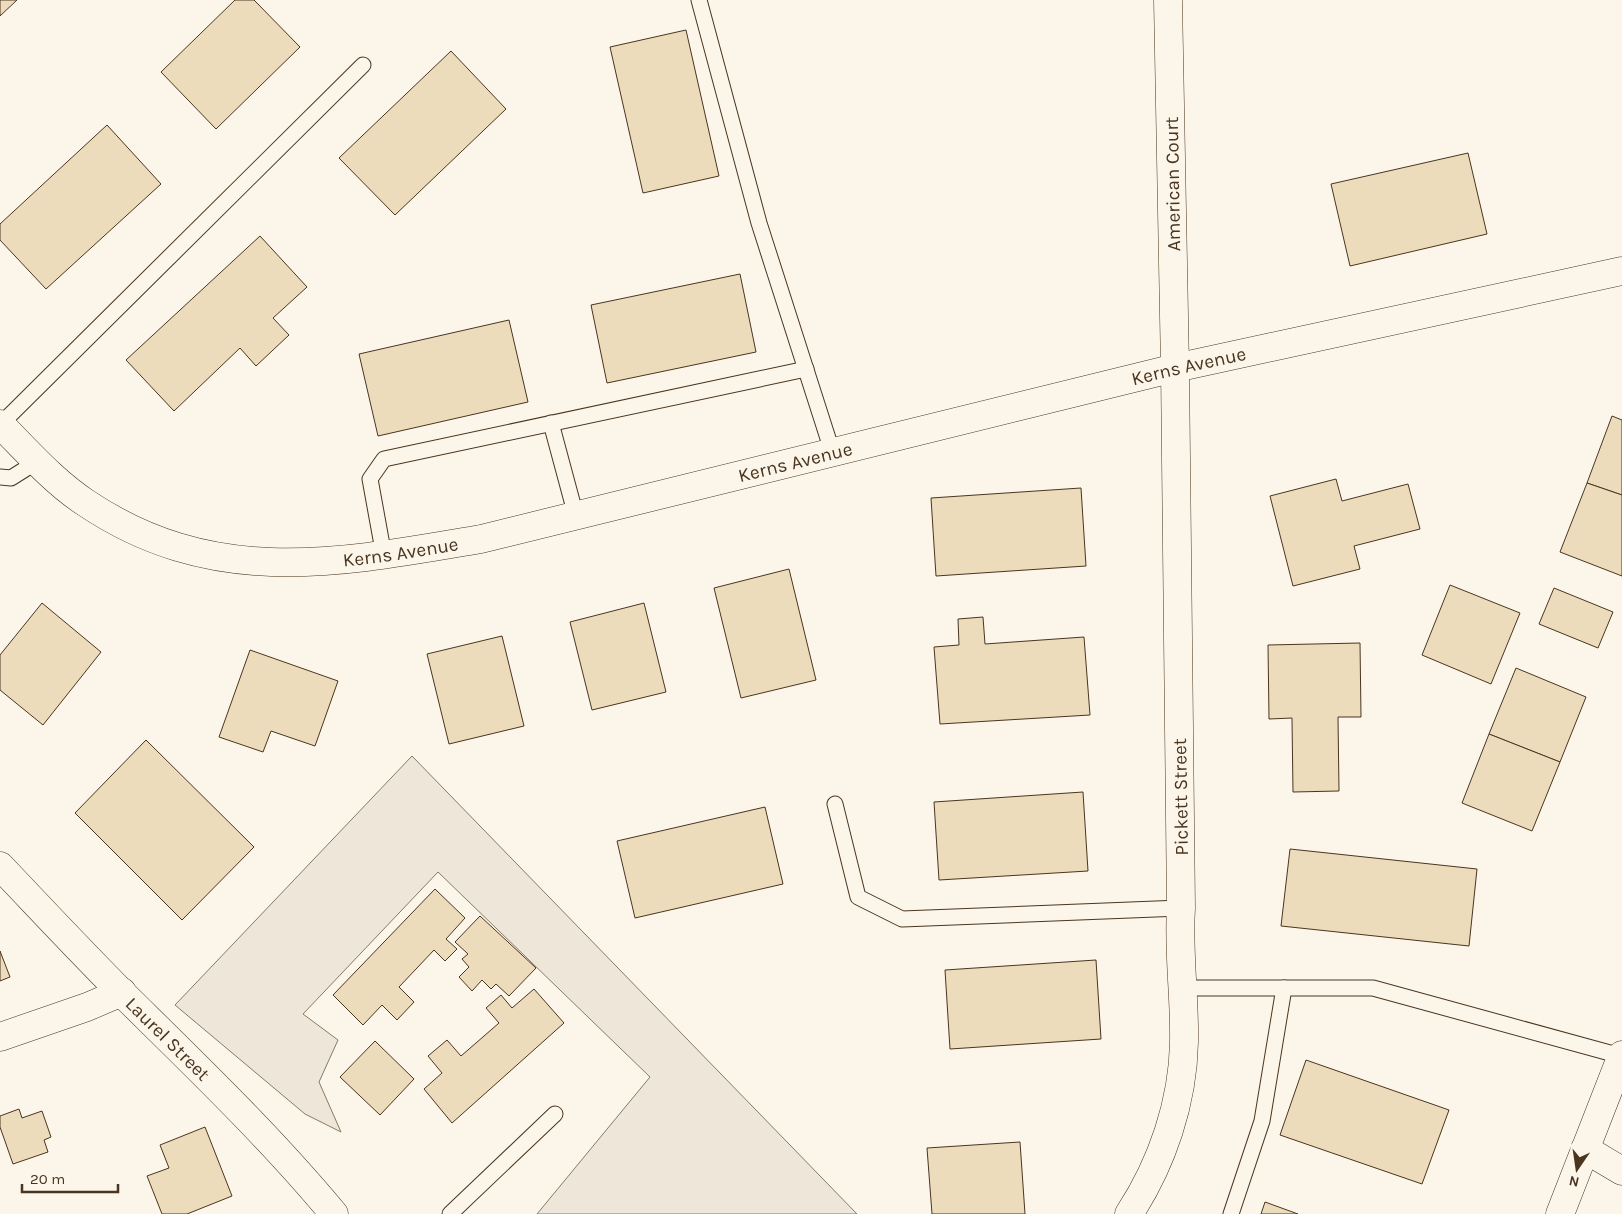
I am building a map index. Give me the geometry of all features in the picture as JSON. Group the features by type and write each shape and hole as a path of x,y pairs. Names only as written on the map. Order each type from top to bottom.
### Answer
{"street":[{"name":"American Court","path":"1168,0 1176,368"},
{"name":"Kerns Avenue","path":"0,424 84,502 116,522 156,541 203,555 249,562 293,564 384,556 481,539 833,454 1176,368 1508,294 1622,271"},
{"name":"Pickett Street","path":"1129,1214 1157,1163 1172,1120 1180,1080 1184,1042 1179,938 1181,908 1176,368"},
{"name":"Laurel Street","path":"0,866 122,992 239,1108 302,1176 334,1214"},
{"path":"0,1037 87,1008 122,992"},
{"path":"1560,1214 1622,1055"},
{"path":"1585,1150 1622,1171"}],"lane":[{"path":"699,0 759,223 833,454"},
{"path":"0,424 363,64"},
{"path":"384,556 370,478 384,459 806,369"},
{"path":"551,423 576,516"},
{"path":"0,477 11,478 38,461"},
{"path":"835,804 858,897 902,919 1181,908"},
{"path":"1182,988 1373,988 1622,1055"},
{"path":"1231,1214 1262,1121 1284,988"},
{"path":"450,1214 555,1114"}],"shaded area":[{"path":"412,756 857,1214 537,1214 650,1077 438,872 303,1014 338,1040 319,1082 341,1132 305,1114 175,1005"}],"building":[{"path":"0,0 17,0 0,16"},
{"path":"235,0 254,0 300,47 216,129 161,72"},
{"path":"686,30 719,176 643,193 610,47"},
{"path":"451,51 506,109 395,215 339,158"},
{"path":"107,125 161,184 46,289 0,240 0,224"},
{"path":"1468,153 1487,234 1350,266 1331,184"},
{"path":"260,236 307,287 273,318 289,335 256,366 240,348 174,411 126,360"},
{"path":"740,274 756,352 607,383 591,305"},
{"path":"509,320 528,402 378,436 359,354"},
{"path":"1612,416 1622,420 1622,495 1587,483"},
{"path":"1336,479 1342,501 1408,484 1420,529 1354,546 1360,569 1293,586 1270,496"},
{"path":"1587,483 1622,495 1622,576 1560,552"},
{"path":"1081,488 1086,566 936,576 931,498"},
{"path":"789,569 816,680 741,698 714,588"},
{"path":"1450,585 1520,613 1491,684 1422,655"},
{"path":"1554,588 1613,612 1598,648 1539,624"},
{"path":"42,603 101,652 43,725 0,690 0,655"},
{"path":"644,603 666,692 592,710 570,622"},
{"path":"983,617 985,644 1084,637 1090,715 940,724 934,647 959,645 958,619"},
{"path":"502,636 524,726 449,744 427,654"},
{"path":"1360,643 1361,717 1338,717 1339,791 1293,792 1292,718 1269,719 1268,645"},
{"path":"250,650 338,681 315,746 271,731 263,752 219,737"},
{"path":"1516,668 1586,697 1560,762 1489,734"},
{"path":"1489,734 1560,762 1532,831 1462,803"},
{"path":"146,740 254,847 182,920 75,813"},
{"path":"1083,792 1088,871 939,880 934,802"},
{"path":"765,807 783,884 635,918 617,841"},
{"path":"1290,849 1477,869 1469,946 1281,926"},
{"path":"435,889 465,918 446,939 457,949 445,961 434,950 399,987 414,1002 397,1020 382,1005 363,1025 333,995"},
{"path":"480,916 536,968 509,996 496,984 491,989 482,980 472,991 459,977 469,967 462,959 468,954 455,942"},
{"path":"0,951 10,977 0,981"},
{"path":"1096,960 1101,1039 950,1049 945,970"},
{"path":"534,989 564,1023 452,1123 424,1089 442,1073 428,1056 447,1040 461,1056 499,1023 486,1008 501,995 512,1008"},
{"path":"375,1041 414,1079 380,1115 340,1077"},
{"path":"1306,1060 1449,1110 1422,1184 1280,1135"},
{"path":"19,1109 22,1118 42,1111 51,1137 44,1140 48,1152 13,1164 0,1127 0,1116"},
{"path":"205,1127 232,1196 187,1214 162,1214 147,1176 169,1168 160,1145"},
{"path":"1020,1142 1025,1214 932,1214 927,1148"},
{"path":"1265,1202 1298,1214 1261,1214"}]}
